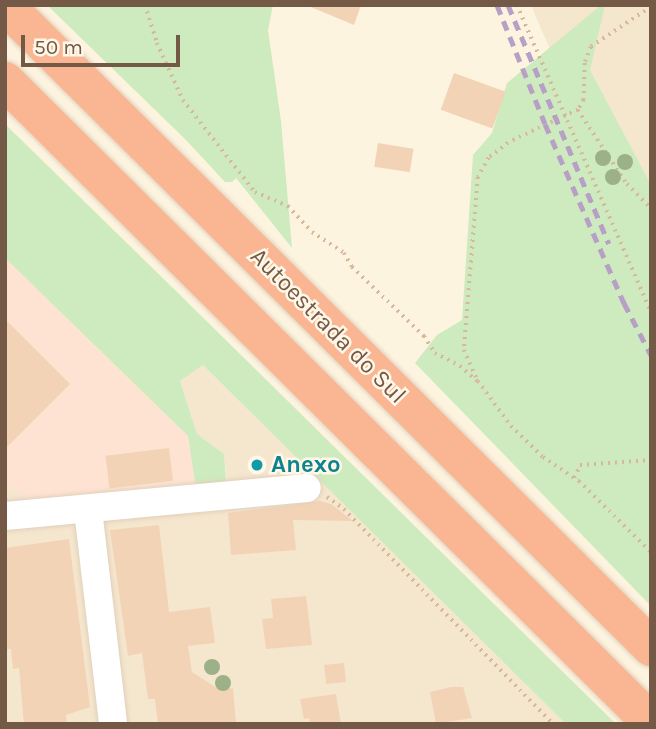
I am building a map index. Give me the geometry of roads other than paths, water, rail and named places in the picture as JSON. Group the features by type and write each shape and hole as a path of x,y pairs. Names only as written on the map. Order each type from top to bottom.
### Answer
{"highway":[{"name":"Autoestrada do Sul","path":"5,5 651,646"},
{"path":"5,81 651,722"}],"street":[{"path":"5,516 307,488"},
{"path":"88,510 113,724"}],"railway":[{"path":"497,5 545,124 624,303 651,355"},
{"path":"508,5 609,244"}],"place":[{"name":"Anexo","path":"257,465"}]}
